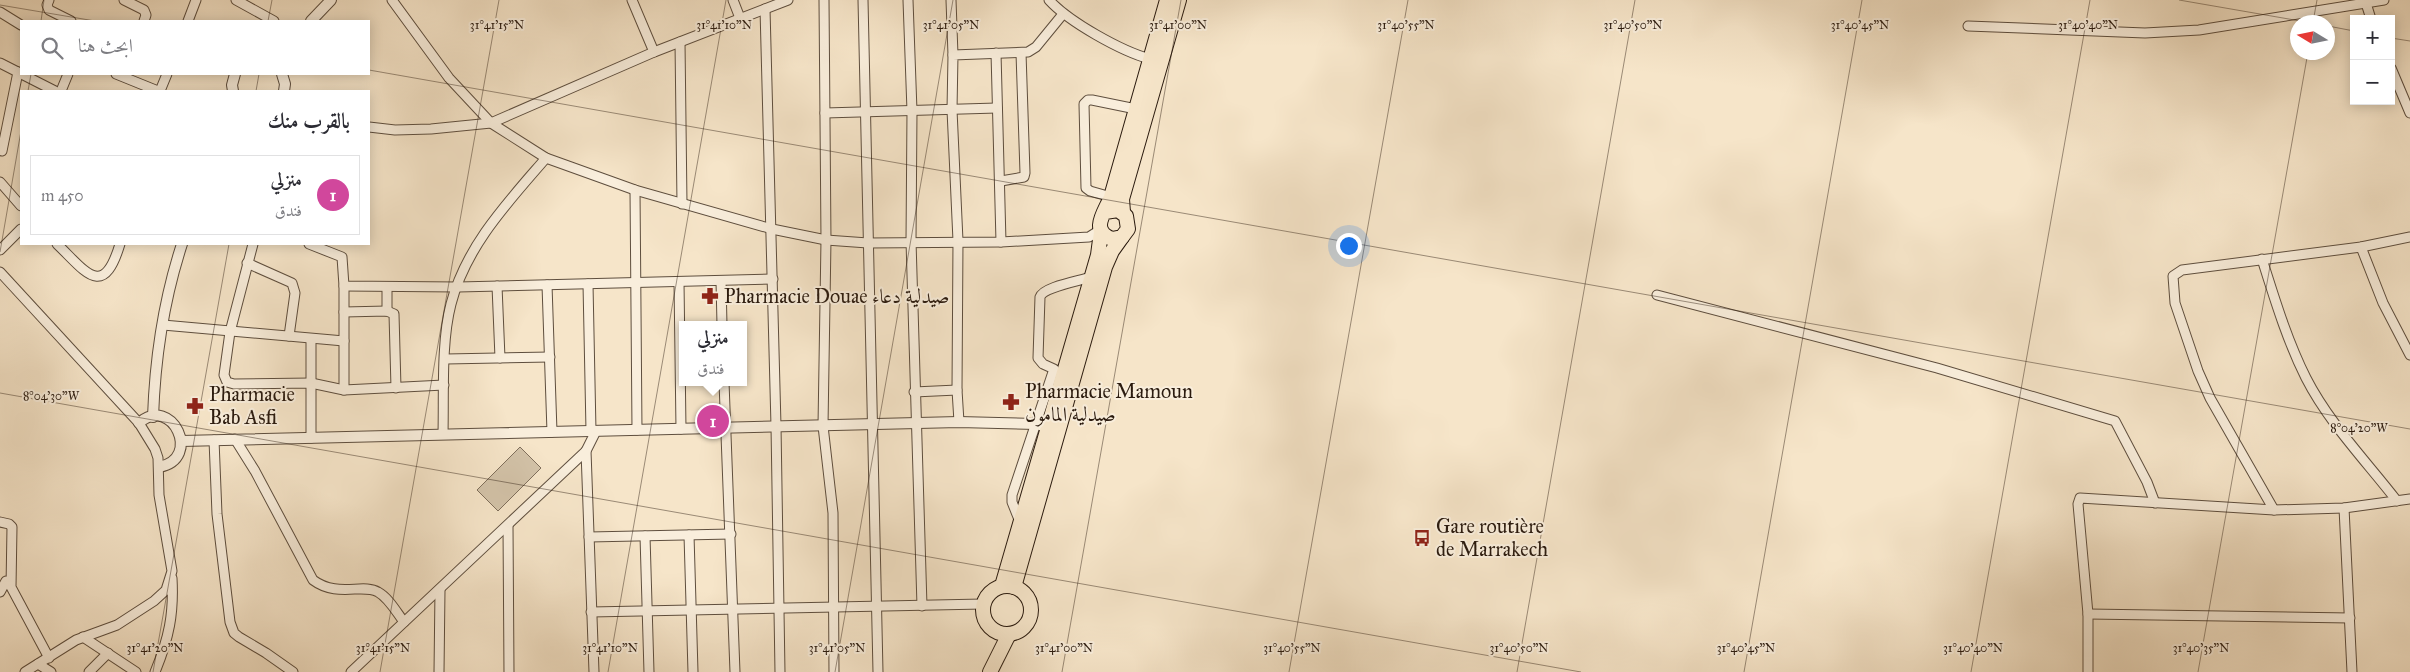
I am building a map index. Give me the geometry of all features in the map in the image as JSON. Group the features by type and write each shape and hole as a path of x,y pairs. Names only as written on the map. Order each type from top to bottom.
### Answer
{"highway":[{"path":"1008,587 1042,425 1091,277 1101,231 1100,220 1111,198 1166,0"},
{"path":"1008,587 1106,267 1112,251 1129,224 1122,212 1122,199 1179,0"},
{"path":"1105,212 1114,209 1122,212"},
{"path":"1101,231 1112,239 1122,237"},
{"path":"1008,587 1025,594 1031,612 1022,629 1003,633 986,622 983,604 990,592 1008,587"},
{"path":"989,672 1003,633"}],"street":[{"path":"48,0 49,10 69,20"},
{"path":"124,0 144,10 146,15 144,20"},
{"path":"188,20 195,0"},
{"path":"312,20 331,0"},
{"path":"392,0 449,78 491,123 546,158 635,190 772,229 826,240 868,243 911,241 1001,242 1090,237 1101,231"},
{"path":"632,0 654,52"},
{"path":"733,0 740,18"},
{"path":"370,127 395,130 431,129 491,123 654,52 788,0"},
{"path":"824,0 826,240 823,426 833,514 834,672"},
{"path":"863,0 878,672"},
{"path":"908,0 912,111 911,241 914,392 922,606"},
{"path":"951,0 954,54 952,110 958,241 957,390 959,422"},
{"path":"1049,0 1063,14 1094,33 1150,59"},
{"path":"1968,26 2145,33 2199,30 2384,0"},
{"path":"242,1 272,20"},
{"path":"2366,2 2370,15"},
{"path":"765,9 772,229 780,672"},
{"path":"0,12 20,24"},
{"path":"954,54 1021,53 1036,47 1063,14"},
{"path":"680,42 682,204"},
{"path":"996,53 1001,181 1001,242"},
{"path":"1001,181 1024,177 1025,173 1021,53"},
{"path":"0,63 18,72 1,151"},
{"path":"24,75 53,90"},
{"path":"61,90 68,75"},
{"path":"119,75 156,90"},
{"path":"159,90 166,75"},
{"path":"231,75 233,90"},
{"path":"282,75 285,84 284,90"},
{"path":"2395,77 2410,113"},
{"path":"1111,198 1090,192 1086,188 1084,104 1088,100 1092,100 1136,109"},
{"path":"825,113 997,108"},
{"path":"443,434 444,385 451,303 468,259 480,239 546,158"},
{"path":"0,182 20,205"},
{"path":"635,190 637,430"},
{"path":"0,250 20,230"},
{"path":"2274,510 2210,398 2202,380 2174,303 2172,281 2174,275 2182,270 2361,247 2410,237"},
{"path":"58,245 83,270 95,276 101,276 112,269 120,245"},
{"path":"153,417 154,384 163,325 182,245"},
{"path":"253,245 246,263 230,332 224,375 227,382 234,384 312,383 344,390 444,385"},
{"path":"312,245 342,257 344,286 344,390"},
{"path":"2361,247 2383,303 2410,355"},
{"path":"2262,259 2283,327 2307,379 2340,429 2397,501"},
{"path":"246,263 292,283 295,293 289,336"},
{"path":"0,272 139,423 156,449 159,467 159,495 172,571 173,596 168,641 155,672"},
{"path":"181,441 959,422 1042,425 1054,369 1042,364 1038,358 1041,293 1048,289 1091,277"},
{"path":"344,286 458,287 773,279"},
{"path":"721,281 722,321"},
{"path":"679,282 679,321"},
{"path":"588,284 594,431 586,451 594,672"},
{"path":"547,285 552,432"},
{"path":"387,286 387,311"},
{"path":"497,286 500,358"},
{"path":"1657,295 1937,368 2115,421 2147,482 2155,503"},
{"path":"344,312 387,311 392,312 395,316 396,388"},
{"path":"163,325 344,341"},
{"path":"311,339 311,438"},
{"path":"446,359 550,357"},
{"path":"680,386 680,429"},
{"path":"724,386 735,672"},
{"path":"914,392 957,390"},
{"path":"139,423 153,417 168,420 175,425 181,441 177,456 171,462 159,467"},
{"path":"235,439 313,580 329,589 377,592 404,622"},
{"path":"214,440 216,514 230,622 234,633 239,637 266,652 293,672"},
{"path":"351,672 586,451"},
{"path":"2088,672 2088,614 2079,500 2083,497 2274,510 2344,508 2410,498"},
{"path":"2344,508 2352,672"},
{"path":"0,522 9,524 12,527 6,581 0,592"},
{"path":"508,526 509,672"},
{"path":"589,537 731,534"},
{"path":"689,535 693,672"},
{"path":"645,536 649,672"},
{"path":"25,672 84,637 117,625 154,601 166,590 172,571"},
{"path":"6,581 13,590 49,658"},
{"path":"439,672 440,590"},
{"path":"591,612 983,604"},
{"path":"2088,614 2350,618"},
{"path":"84,637 136,672"},
{"path":"89,672 108,654"},
{"path":"38,664 51,672"}],"shaded area":[{"path":"520,447 541,468 498,511 477,490"}],"place":[{"name":"Pharmacie Douae صيدلية دعاء","path":"710,296"},
{"name":"Pharmacie Mamoun صيدلية المامون","path":"1011,402"},
{"name":"Pharmacie Bab Asfi","path":"195,406"},
{"name":"منزلي","path":"713,421"},
{"name":"Gare routière de Marrakech","path":"1422,538"}]}
